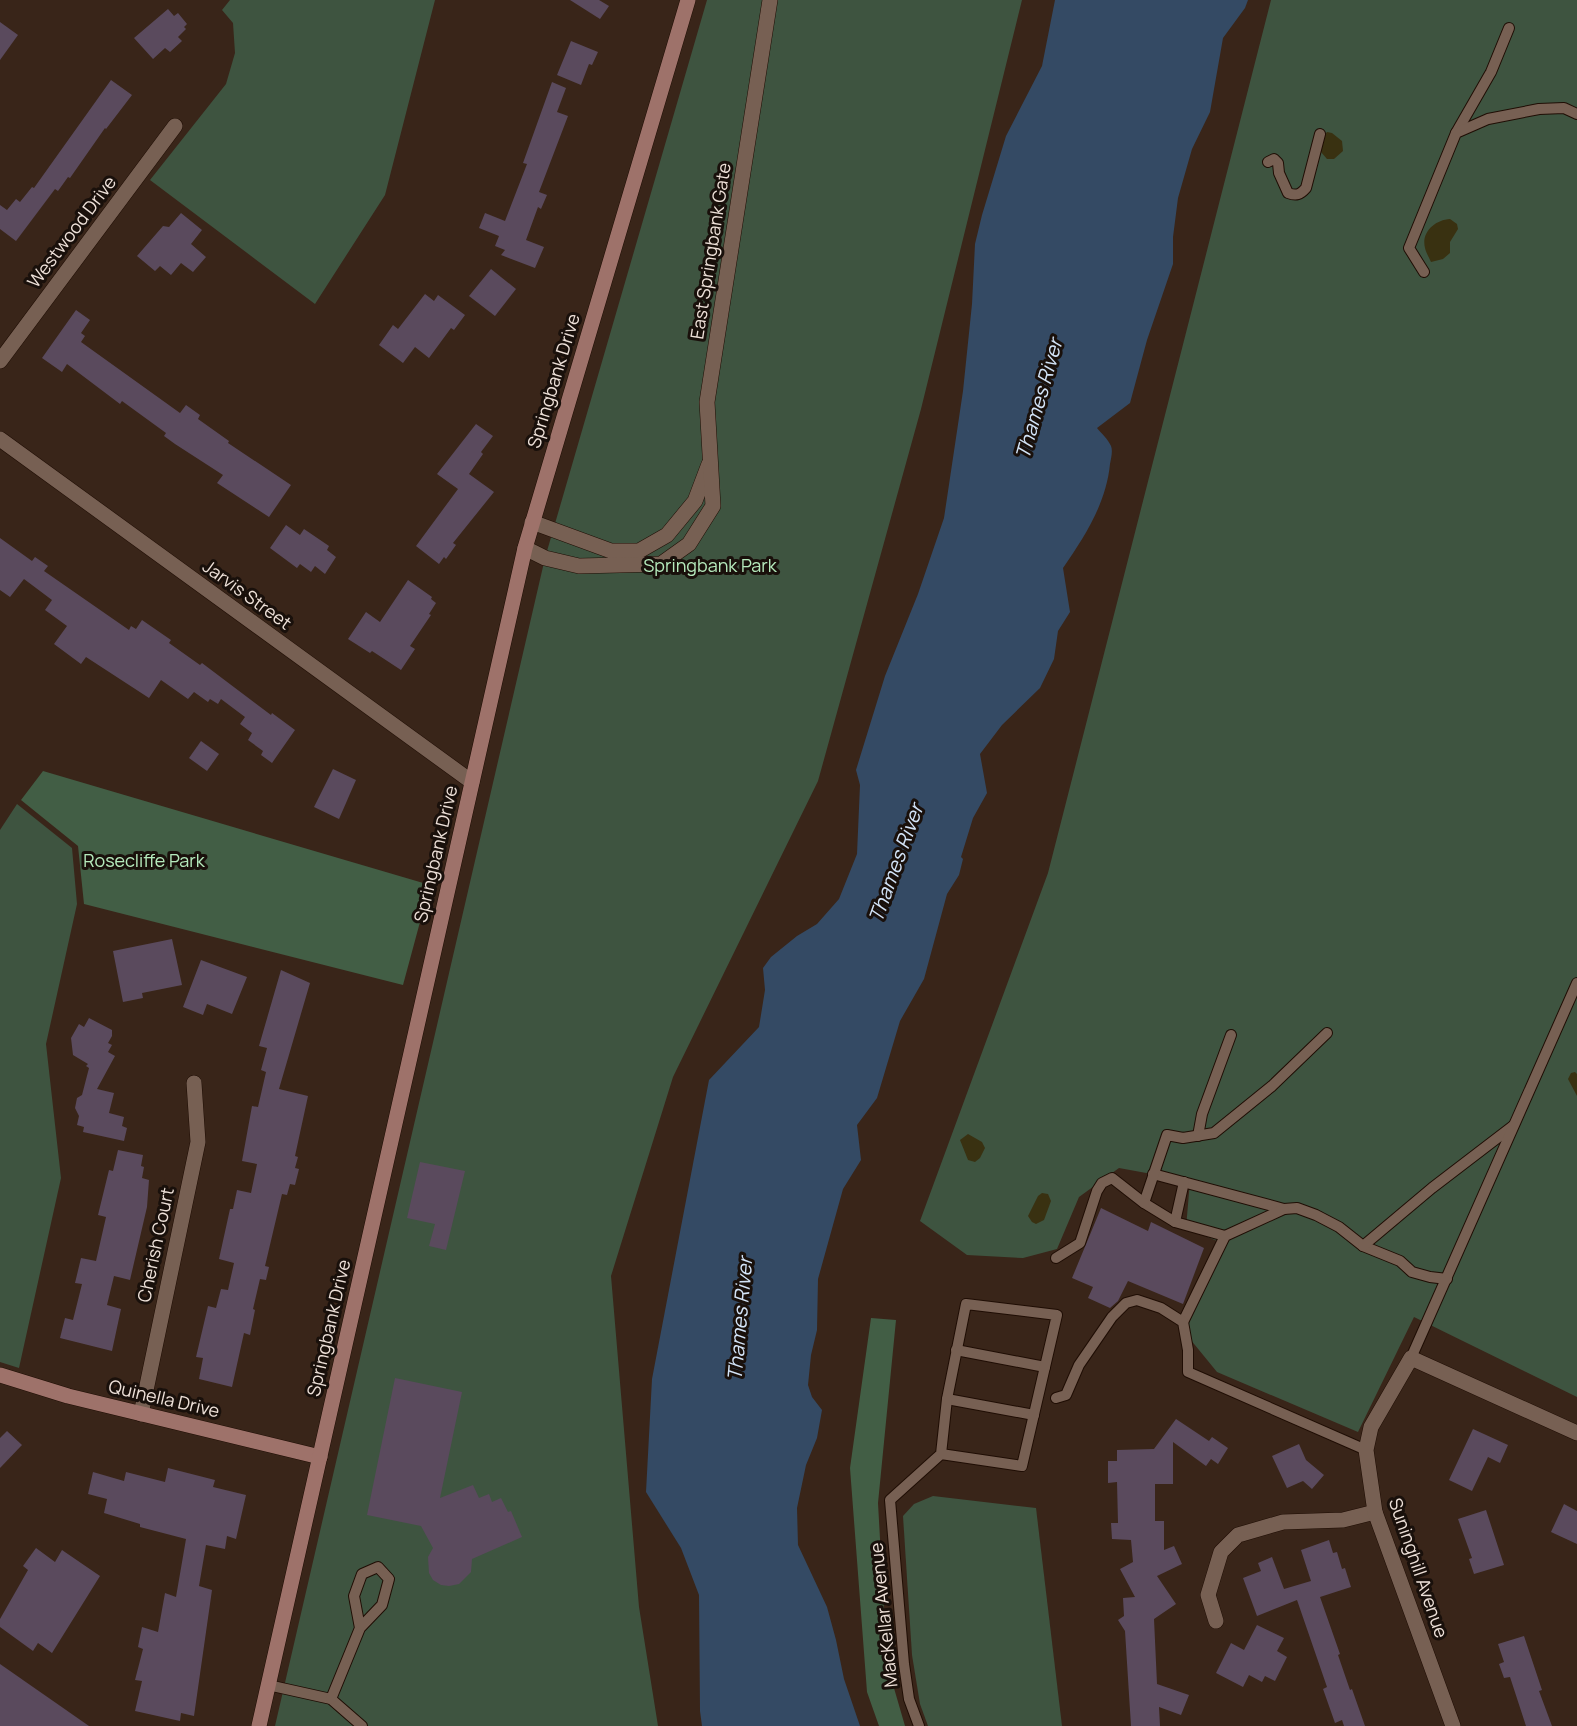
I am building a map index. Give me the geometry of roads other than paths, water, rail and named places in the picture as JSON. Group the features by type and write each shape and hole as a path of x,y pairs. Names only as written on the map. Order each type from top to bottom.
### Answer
{"main road":[{"name":"Springbank Drive","path":"259,1726 525,548 688,0"},
{"name":"Quinella Drive","path":"0,1375 68,1396 320,1457"}],"street":[{"name":"East Springbank Gate","path":"525,548 545,558 579,566 661,564 689,544 713,506 707,402 770,0"},
{"name":"Westwood Drive","path":"0,361 175,126"},
{"name":"Jarvis Street","path":"0,439 472,782"},
{"name":"East Springbank Gate","path":"532,522 611,551 639,551 667,535 695,501 711,458"},
{"name":"Cherish Court","path":"141,1414 198,1142 194,1083"},
{"path":"1411,1358 1577,1433"},
{"name":"Suninghill Avenue","path":"1411,1358 1371,1427 1366,1450 1376,1512 1453,1726"},
{"path":"1216,1621 1208,1595 1221,1552 1238,1535 1283,1522 1343,1520 1376,1512"}],"lane":[{"path":"1424,272 1409,248 1456,133 1491,72 1509,28"},
{"path":"1456,133 1488,119 1539,109 1564,108 1577,114"},
{"path":"1268,162 1274,159 1278,162 1278,173 1288,193 1294,196 1301,194 1306,188 1320,134"},
{"path":"1411,1358 1577,983"},
{"path":"1144,1203 1167,1135 1183,1138 1214,1133 1246,1109 1327,1033"},
{"path":"1198,1136 1202,1114 1231,1035"},
{"path":"1363,1246 1432,1188 1516,1124"},
{"path":"1153,1174 1284,1209 1297,1208 1339,1227 1363,1246 1400,1261 1412,1272 1447,1279"},
{"path":"1056,1258 1080,1243 1097,1191 1102,1183 1112,1178 1144,1203 1175,1222 1225,1236"},
{"path":"1175,1222 1184,1182"},
{"path":"1284,1209 1225,1236 1184,1322 1188,1372 1366,1450"},
{"path":"1056,1398 1066,1395 1079,1365 1112,1317 1126,1304 1137,1300 1161,1308 1184,1322"},
{"path":"966,1304 1057,1315 1046,1366 1022,1466 941,1454 947,1399 966,1304"},
{"path":"956,1350 1046,1366"},
{"path":"947,1399 1034,1415"},
{"name":"MacKellar Avenue","path":"919,1726 909,1699 904,1664 890,1500 941,1454"},
{"path":"331,1699 360,1628 382,1605 389,1578 378,1567 362,1574 354,1596 360,1628"},
{"path":"268,1685 331,1699 362,1726"}],"water":[{"name":"Thames River","path":"1055,0 1248,0 1245,8 1223,38 1210,112 1192,149 1178,198 1173,237 1173,264 1147,340 1130,403 1097,428 1112,450 1108,479 1093,519 1063,568 1070,612 1058,631 1054,659 1040,688 1002,725 980,754 987,793 973,818 961,857 963,859 959,875 947,894 924,979 900,1021 877,1098 857,1125 861,1160 843,1189 818,1279 817,1330 811,1355 808,1385 812,1397 822,1410 817,1438 806,1465 797,1508 798,1545 827,1607 844,1679 860,1726 702,1726 699,1595 681,1548 646,1492 652,1379 709,1080 759,1027 765,990 763,968 771,957 797,936 817,924 839,899 857,854 860,785 856,770 885,676 918,594 944,518 963,391 972,304 975,244 1006,136 1042,66"}],"park label":[{"name":"Springbank Park","path":"710,566"},
{"name":"Rosecliffe Park","path":"144,861"}]}
